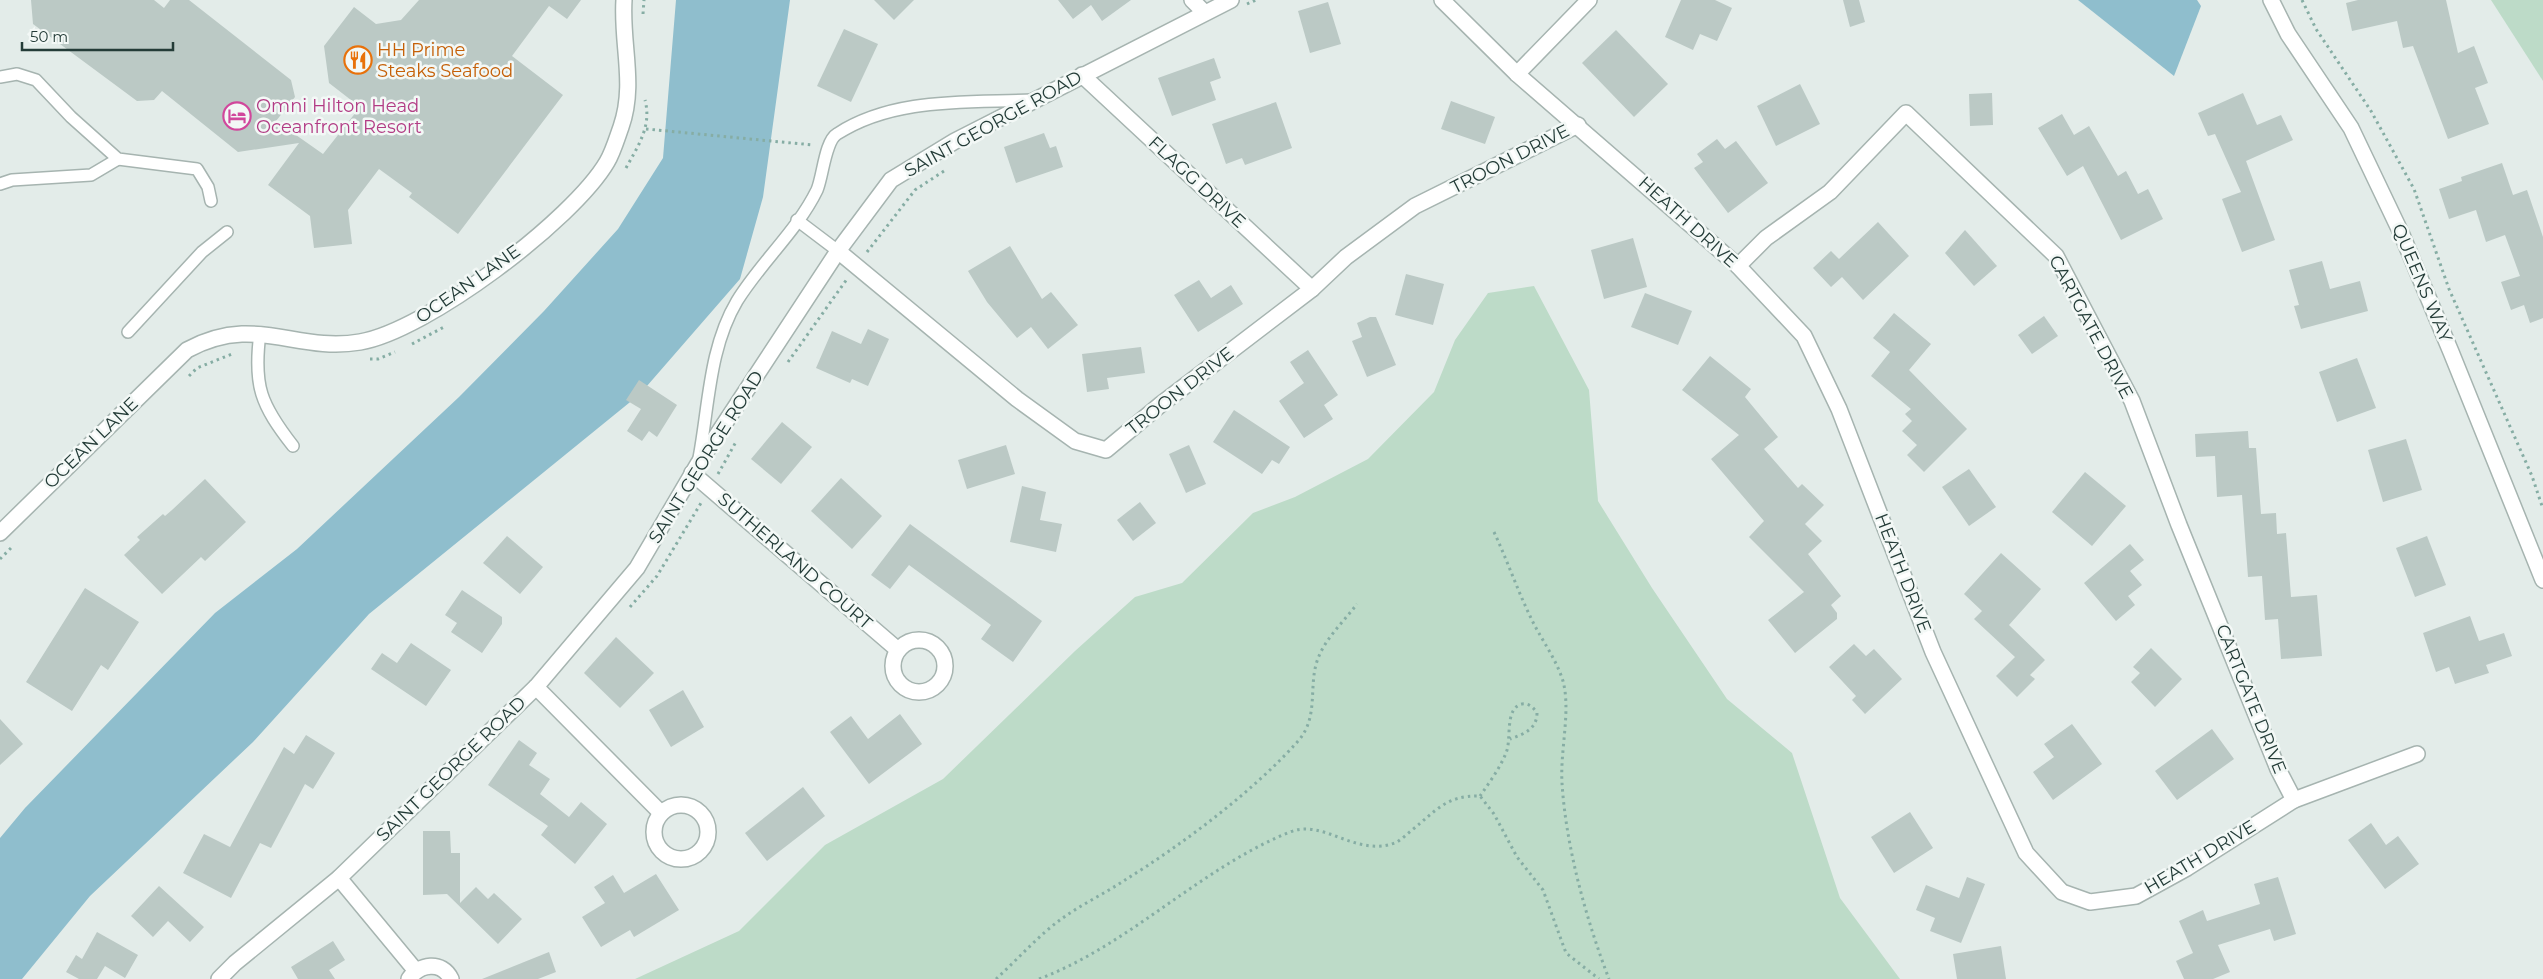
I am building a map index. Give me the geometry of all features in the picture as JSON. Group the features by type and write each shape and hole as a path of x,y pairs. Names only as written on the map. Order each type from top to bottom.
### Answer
{"street":[{"name":"OCEAN LANE","path":"0,533 187,350 204,341 237,333 260,333 335,344 361,342 393,333 435,312 503,264 551,224 584,191 607,162 622,126 630,82 623,24 624,0"},
{"path":"1192,0 1204,12"},
{"name":"HEATH DRIVE","path":"1442,0 1517,74 1578,125 1738,266 1804,336 1839,409 1933,652 2026,853 2062,892 2090,902 2136,896 2187,868 2294,800 2417,754"},
{"path":"1517,74 1589,0"},
{"name":"QUEENS WAY","path":"2271,0 2288,34 2351,128 2402,235 2543,580"},
{"name":"SAINT GEORGE ROAD","path":"219,979 235,963 339,878 536,687 637,568 695,469 838,251 891,180 955,141 1204,12 1236,4"},
{"name":"FLAGG DRIVE","path":"1082,75 1312,289"},
{"name":"CARTGATE DRIVE","path":"1738,266 1766,238 1830,192 1906,113 2056,256 2132,401 2179,525 2278,769 2294,800"},
{"name":"TROON DRIVE","path":"838,251 1024,404 1075,441 1106,450 1160,405 1312,289 1346,257 1415,206 1578,125"},
{"name":"SUTHERLAND COURT","path":"695,469 710,487 898,650"},
{"path":"536,687 661,813"},
{"path":"339,878 413,975 424,967 434,966 442,969 451,979"}],"lane":[{"path":"0,76 17,74 36,80 71,117 118,159 197,169 208,187 211,201"},
{"path":"695,469 715,354 723,329 737,301 817,190 829,146 834,135 882,113 920,105 1034,100"},
{"path":"0,184 12,180 91,175 118,159"},
{"name":"TROON DRIVE","path":"797,220 838,251"},
{"path":"128,332 202,252 227,232"},
{"path":"260,333 256,371 260,391 271,418 293,446"}],"path":[{"path":"643,18 644,0"},
{"path":"1236,4 1256,0"},
{"path":"2302,0 2316,30 2371,111 2414,189 2449,289 2532,476 2543,509"},
{"path":"620,175 646,129 648,118 645,98"},
{"path":"646,129 812,145"},
{"path":"784,368 857,266 916,190 948,168"},
{"path":"409,345 433,334 448,324"},
{"path":"368,358 378,359 401,348"},
{"path":"183,380 197,368 236,353 258,352"},
{"path":"626,612 657,576 738,438"},
{"path":"1494,532 1530,616 1563,681 1567,705 1561,758 1564,802 1570,839 1595,944 1609,979"},
{"path":"0,559 17,543"},
{"path":"996,979 1059,920 1126,879 1192,835 1276,764 1301,738 1314,707 1314,677 1318,657 1330,638 1357,604"},
{"path":"1480,796 1507,752 1510,739 1510,720 1514,710 1518,705 1526,704 1533,706 1537,713 1534,726 1522,735 1510,739"},
{"path":"1039,979 1094,953 1253,848 1293,830 1316,829 1359,846 1380,846 1397,842 1447,801 1462,796 1480,796"},
{"path":"1480,796 1494,814 1517,857 1543,890 1566,953 1599,979"}],"green space":[{"path":"2491,0 2543,0 2543,81"},
{"path":"1534,286 1589,390 1598,501 1652,588 1727,699 1792,753 1840,898 1900,979 635,979 739,931 825,845 943,779 1075,651 1135,597 1182,583 1253,513 1295,497 1368,459 1434,392 1455,340 1488,293"}],"water":[{"path":"676,0 790,0 763,197 740,279 640,394 369,614 253,742 90,896 22,979 0,979 0,838 25,808 215,613 297,549 459,397 544,311 618,229 663,158"},
{"path":"2078,0 2197,0 2201,6 2174,76"}],"building":[{"name":"Omni Hilton Head Oceanfront Resort","path":"31,0 154,0 164,8 170,0 189,0 291,80 295,97 276,121 323,154 360,107 329,83 324,46 354,7 376,24 401,20 419,0 581,0 567,19 549,6 512,56 563,95 458,234 409,197 412,193 379,169 348,210 352,244 314,248 310,216 268,185 299,143 238,152 162,91 154,100 137,101 33,24"},
{"path":"874,0 914,0 894,20"},
{"path":"1058,0 1131,0 1102,21 1091,5 1073,19"},
{"path":"1681,0 1715,0 1732,8 1717,41 1700,34 1693,50 1665,37"},
{"path":"1843,0 1859,0 1865,22 1850,27"},
{"path":"2358,0 2446,0 2458,53 2474,46 2488,83 2475,88 2489,124 2448,139 2413,46 2403,48 2397,21 2352,31 2346,3"},
{"path":"1328,2 1341,44 1310,53 1298,11"},
{"path":"844,29 878,44 851,102 817,86"},
{"path":"1616,30 1668,84 1634,117 1582,63"},
{"path":"1214,58 1221,78 1210,82 1216,100 1172,116 1158,78"},
{"path":"1800,84 1820,124 1776,146 1757,106"},
{"path":"1992,93 1993,125 1970,126 1969,94"},
{"path":"2243,93 2257,125 2281,115 2293,140 2246,161 2275,240 2242,252 2222,199 2241,192 2215,134 2208,136 2198,113"},
{"path":"1451,101 1495,117 1485,144 1441,129"},
{"path":"1276,102 1292,148 1245,165 1242,158 1226,164 1212,124"},
{"path":"2062,114 2074,135 2089,126 2118,176 2126,171 2138,194 2148,189 2163,219 2121,240 2083,166 2067,176 2038,128"},
{"path":"1044,133 1050,148 1056,146 1063,167 1016,183 1004,147"},
{"path":"1717,139 1725,149 1736,141 1768,183 1728,213 1694,168 1703,162 1697,154"},
{"path":"2502,163 2513,195 2527,190 2543,237 2543,318 2530,323 2524,305 2511,310 2501,282 2520,276 2505,235 2486,242 2476,210 2449,219 2439,189 2462,181 2461,177"},
{"path":"1878,222 1909,256 1863,300 1842,277 1831,287 1813,268 1831,251 1839,259"},
{"path":"1965,230 1997,266 1974,286 1945,253"},
{"path":"1633,238 1647,287 1604,299 1591,250"},
{"path":"1010,246 1042,299 1051,292 1078,325 1048,349 1031,327 1017,338 987,302 968,271"},
{"path":"2322,261 2330,289 2360,281 2368,311 2301,329 2294,306 2299,305 2289,270"},
{"path":"1406,274 1444,284 1433,325 1395,315"},
{"path":"1199,280 1211,298 1231,285 1243,304 1198,332 1174,295"},
{"path":"1645,293 1692,311 1678,345 1631,327"},
{"path":"1894,313 1931,344 1909,370 1967,429 1924,472 1907,455 1917,445 1902,431 1912,421 1905,414 1911,409 1871,376 1890,352 1873,338"},
{"path":"2044,316 2058,336 2032,354 2018,335"},
{"path":"1370,317 1376,317 1396,365 1367,377 1352,341 1362,337 1357,323"},
{"path":"868,329 889,339 868,386 852,379 850,383 816,368 832,331 861,344"},
{"path":"1141,347 1145,373 1107,378 1109,389 1087,392 1082,354"},
{"path":"1308,350 1338,395 1324,405 1333,419 1304,438 1279,401 1304,383 1290,362"},
{"path":"1710,356 1751,389 1745,397 1778,437 1764,449 1798,488 1802,484 1824,505 1805,524 1822,541 1808,554 1841,596 1831,605 1837,613 1837,619 1795,653 1768,620 1804,592 1749,537 1764,521 1711,459 1739,435 1682,390"},
{"path":"2357,358 2376,408 2337,422 2319,372"},
{"path":"639,380 677,405 657,437 649,431 642,441 627,431 641,409 626,400"},
{"path":"1234,410 1290,447 1279,464 1272,460 1262,474 1213,442"},
{"path":"782,422 812,447 781,484 751,459"},
{"path":"2248,431 2249,448 2256,448 2261,514 2276,513 2277,534 2286,533 2291,597 2317,595 2322,656 2281,659 2278,619 2265,620 2262,576 2248,577 2242,495 2217,497 2215,456 2196,457 2195,434"},
{"path":"2406,439 2422,490 2383,502 2368,450"},
{"path":"1006,445 1015,474 967,489 958,460"},
{"path":"1189,445 1206,484 1186,493 1169,454"},
{"path":"1969,469 1996,507 1969,526 1942,487"},
{"path":"2085,472 2126,506 2092,546 2052,512"},
{"path":"841,478 882,516 852,549 811,511"},
{"path":"205,479 246,522 205,561 201,557 162,594 124,555 140,540 137,537 163,514 165,516"},
{"path":"1022,486 1046,492 1040,520 1062,524 1056,552 1010,542"},
{"path":"1140,502 1156,523 1133,541 1117,520"},
{"path":"910,524 1042,621 1013,662 981,639 991,625 909,565 890,589 871,575"},
{"path":"507,536 543,567 520,594 483,563"},
{"path":"2427,536 2446,585 2415,597 2396,548"},
{"path":"2130,544 2144,560 2130,571 2142,585 2128,596 2135,605 2116,621 2084,583"},
{"path":"2001,553 2041,589 2009,625 2045,660 2030,675 2035,679 2017,697 1996,676 2015,657 1974,619 1982,611 1964,594"},
{"path":"85,588 139,622 108,670 101,665 72,711 26,682"},
{"path":"462,590 502,617 502,624 482,653 451,632 457,623 445,615"},
{"path":"2470,616 2479,641 2504,633 2512,656 2486,665 2489,673 2455,684 2449,667 2436,672 2423,633"},
{"path":"616,637 654,673 620,708 584,673"},
{"path":"411,643 451,670 426,706 371,669 382,653 397,663"},
{"path":"1854,644 1866,656 1874,649 1902,679 1865,714 1852,700 1856,696 1829,667"},
{"path":"2151,648 2182,679 2155,707 2131,682 2140,673 2133,667"},
{"path":"683,690 704,727 671,747 649,710"},
{"path":"900,714 922,744 869,784 830,732 851,716 868,739"},
{"path":"0,719 23,744 0,765"},
{"path":"2072,724 2102,764 2053,800 2033,772 2054,757 2044,744"},
{"path":"2212,729 2234,759 2177,800 2155,771"},
{"path":"306,735 335,753 313,789 305,784 271,848 260,843 231,898 183,873 204,834 230,847 284,747 294,754"},
{"path":"519,740 537,753 529,765 550,779 540,794 569,817 581,802 607,824 575,864 541,835 548,826 488,785"},
{"path":"803,787 825,816 767,861 745,833"},
{"path":"1910,812 1933,848 1894,873 1871,837"},
{"path":"2371,823 2386,845 2398,836 2419,864 2385,889 2348,840"},
{"path":"423,831 450,831 451,853 460,853 460,903 476,887 488,899 494,893 522,919 498,944 447,894 423,895"},
{"path":"656,874 679,910 634,937 630,930 601,947 582,917 605,903 594,887 613,875 624,893"},
{"path":"1967,877 1985,884 1961,943 1930,931 1935,918 1916,910 1926,885 1959,898"},
{"path":"2278,877 2296,934 2274,941 2270,929 2218,945 2230,972 2213,979 2184,979 2176,961 2193,953 2179,921 2203,910 2207,921 2260,904 2254,884"},
{"path":"159,886 204,927 190,942 168,921 153,937 131,916"},
{"path":"97,932 138,955 125,978 105,966 97,979 79,979 66,972 76,955 82,959"},
{"path":"333,941 345,960 329,970 335,979 298,979 291,967"},
{"path":"2001,946 2006,979 1957,979 1953,954"},
{"path":"549,952 556,972 538,979 482,979"}],"place":[{"name":"HH Prime Steaks Seafood","path":"358,60"},
{"name":"Omni Hilton Head Oceanfront Resort","path":"237,116"}]}
